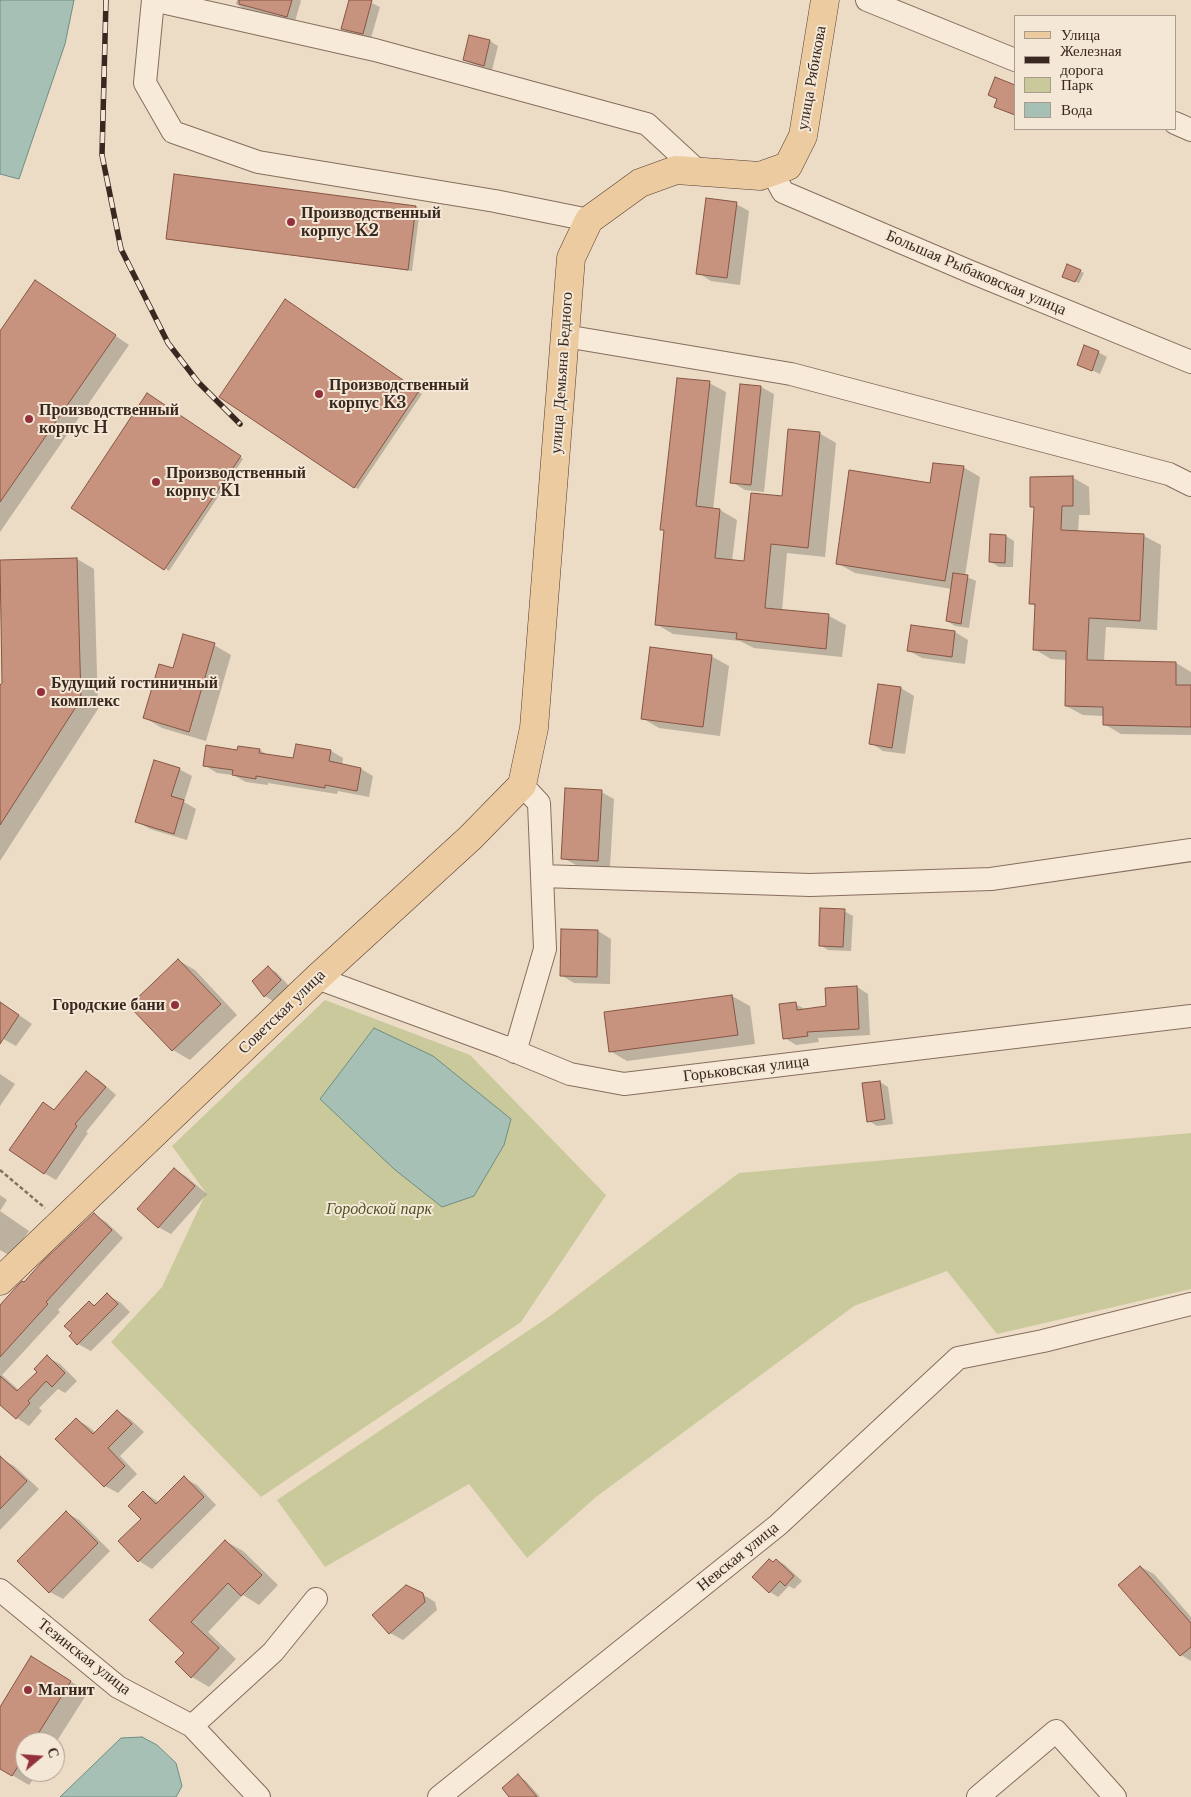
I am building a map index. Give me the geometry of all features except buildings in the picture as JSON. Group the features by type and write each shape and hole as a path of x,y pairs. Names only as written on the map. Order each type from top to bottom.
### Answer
{"main road":[{"name":"улица Рябикова","path":"772,172 788,166 803,136 826,0"},
{"name":"улица Демьяна Бедного","path":"522,785 534,728 571,258 589,220 640,183 676,170 760,176 772,172"},
{"name":"Советская улица","path":"0,1281 317,978 470,838 522,785"}],"street":[{"path":"589,220 495,201 258,162 172,132 145,83 153,0 375,50 647,124 699,172"},
{"path":"867,0 1014,60"},
{"path":"1176,123 1191,130"},
{"name":"Большая Рыбаковская улица","path":"772,172 784,192 971,272 1191,362"},
{"path":"565,336 791,374 1169,474 1191,485"},
{"path":"515,1052 545,949 539,802 522,785"},
{"path":"542,876 810,885 992,879 1191,850"},
{"name":"Горьковская улица","path":"317,978 570,1074 624,1084 1191,1016"},
{"name":"Невская улица","path":"439,1797 778,1526 958,1358 1043,1341 1191,1304"},
{"name":"Тезинская улица","path":"0,1590 118,1687 192,1726 259,1797"},
{"path":"192,1726 273,1652 316,1599"},
{"path":"978,1797 1056,1731 1114,1797"}],"path":[{"path":"0,1170 62,1222"}],"green space":[{"name":"Городской парк","path":"325,1000 470,1055 606,1195 521,1322 261,1497 111,1342 162,1287 206,1193 172,1146"},
{"path":"1191,1133 1191,1289 997,1334 947,1271 854,1306 596,1497 527,1558 469,1484 325,1567 277,1500 550,1316 739,1173"}],"water":[{"path":"0,0 74,0 65,44 19,179 0,174"},
{"path":"374,1028 433,1056 511,1119 504,1145 474,1196 442,1207 394,1169 320,1099"},
{"path":"142,1737 157,1745 176,1763 182,1786 176,1797 60,1797 121,1738"}],"railway":[{"path":"106,0 102,155 121,249 168,343 198,382 240,424"}],"place":[{"name":"Производственный корпус K2","path":"291,222"},
{"name":"Производственный корпус K3","path":"319,394"},
{"name":"Производственный корпус H","path":"29,419"},
{"name":"Производственный корпус K1","path":"156,482"},
{"name":"Будущий гостиничный комплекс","path":"41,692"},
{"name":"Городские бани","path":"175,1005"},
{"name":"Магнит","path":"28,1690"}]}
